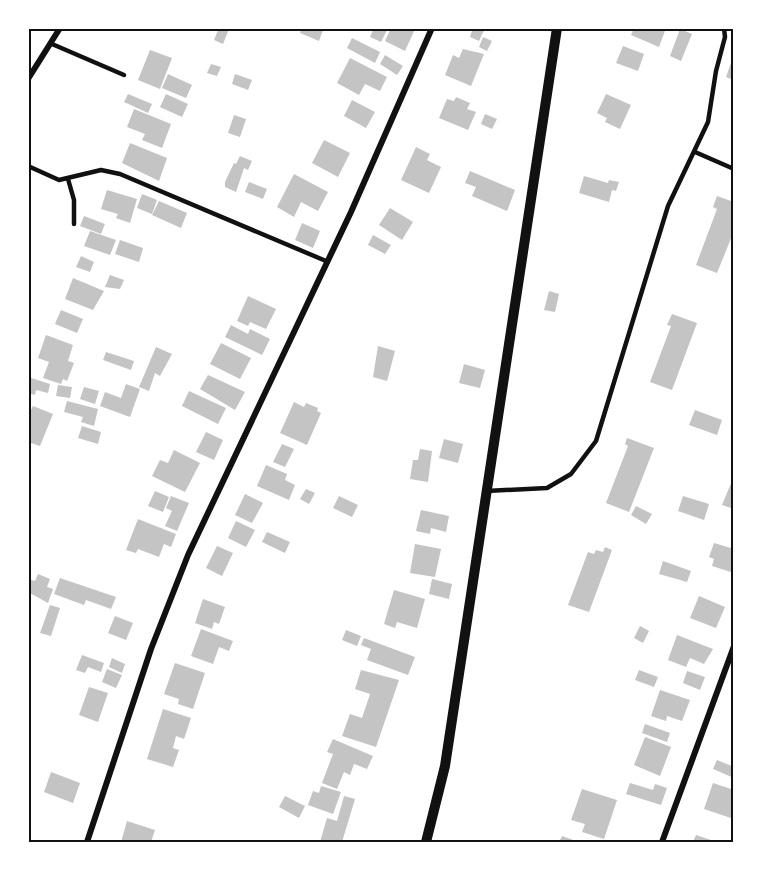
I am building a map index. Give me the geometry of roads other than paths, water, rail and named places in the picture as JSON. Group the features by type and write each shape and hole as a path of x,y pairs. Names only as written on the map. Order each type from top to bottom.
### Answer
{"street":[{"path":"28,79 60,28"},
{"path":"87,843 150,649 177,582 432,28"},
{"path":"426,843 445,766 557,28"},
{"path":"662,843 734,646"}],"lane":[{"path":"486,491 547,488 571,474 596,441 668,206 708,122 716,71 725,37 724,28"},
{"path":"52,44 124,75"},
{"path":"695,152 734,169"},
{"path":"28,166 53,178 68,179 101,170 120,174 326,261"},
{"path":"68,179 74,200 74,224"}]}
